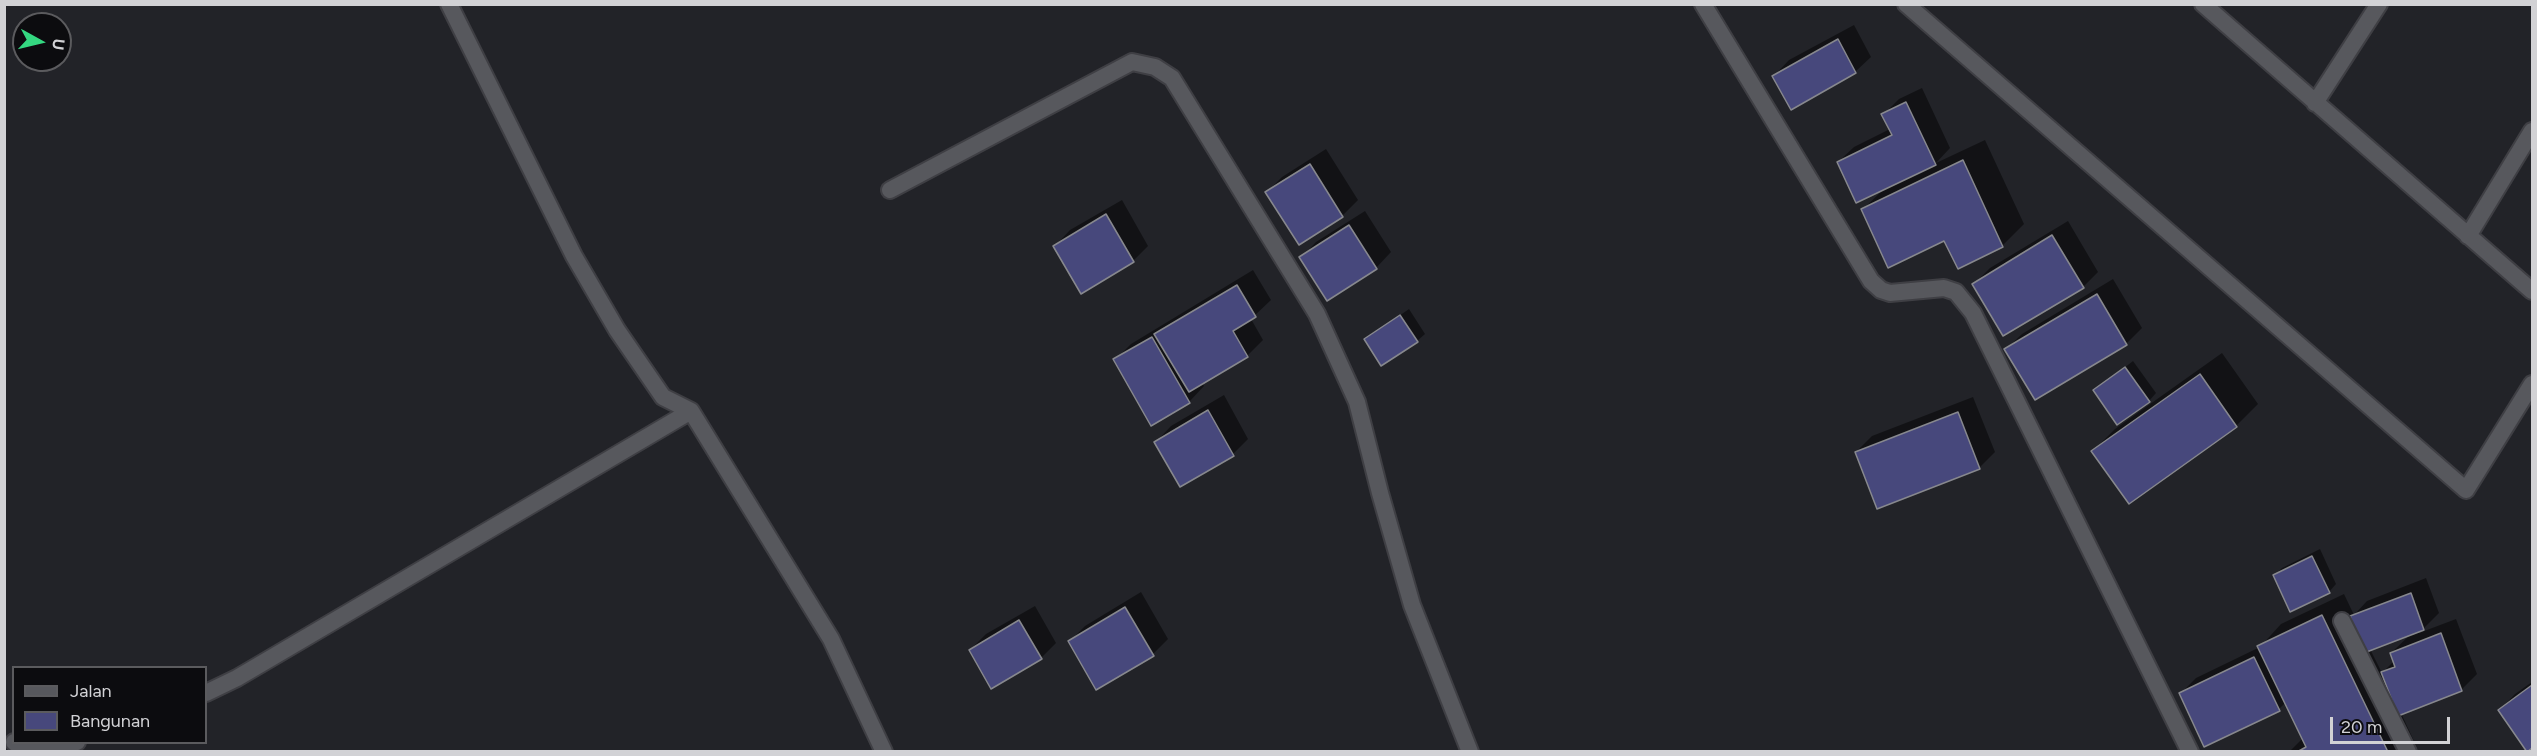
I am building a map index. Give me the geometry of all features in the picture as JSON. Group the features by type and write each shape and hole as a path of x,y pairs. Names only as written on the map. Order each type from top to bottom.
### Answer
{"street":[{"path":"448,4 574,256 617,330 663,397 691,411 831,639 884,752"},
{"path":"1703,4 1871,281 1881,290 1890,293 1944,288 1956,292 1973,313 2190,752"},
{"path":"1906,4 2466,490 2532,384"},
{"path":"2203,4 2532,291"},
{"path":"2315,103 2379,4"},
{"path":"890,190 1132,62 1155,67 1172,78 1317,314 1358,402 1380,493 1412,605 1470,752"},
{"path":"2468,236 2532,131"},
{"path":"207,693 237,678 691,411"},
{"path":"2342,621 2408,752"},
{"path":"16,744 22,749 60,748 71,744"}],"building":[{"path":"1838,39 1856,73 1791,110 1772,76"},
{"path":"1906,102 1936,165 1856,203 1837,162 1892,135 1881,114"},
{"path":"1963,160 2003,247 1958,269 1944,241 1888,268 1861,209"},
{"path":"1310,164 1343,217 1299,245 1265,192"},
{"path":"1106,214 1134,262 1081,294 1053,246"},
{"path":"1349,225 1377,269 1327,301 1299,257"},
{"path":"2052,235 2084,288 2003,336 1972,284"},
{"path":"1237,285 1256,317 1233,331 1248,357 1189,392 1154,334"},
{"path":"2097,294 2127,345 2035,400 2004,349"},
{"path":"1400,315 1418,342 1381,366 1364,339"},
{"path":"1152,337 1190,403 1151,426 1113,359"},
{"path":"2125,367 2150,402 2117,425 2093,390"},
{"path":"2200,374 2237,427 2129,504 2091,451"},
{"path":"1208,410 1234,456 1180,487 1154,442"},
{"path":"1958,412 1980,469 1877,509 1855,452"},
{"path":"2312,556 2330,593 2290,612 2273,575"},
{"path":"2411,593 2424,630 2364,653 2350,616"},
{"path":"1125,607 1154,656 1096,690 1068,641"},
{"path":"2322,615 2388,752 2297,752 2306,747 2257,646"},
{"path":"1019,620 1042,659 991,689 969,650"},
{"path":"2441,633 2462,691 2398,716 2381,672 2395,667 2390,653"},
{"path":"2254,657 2280,711 2204,747 2179,693"},
{"path":"2532,685 2532,748 2527,752 2498,710"}]}
